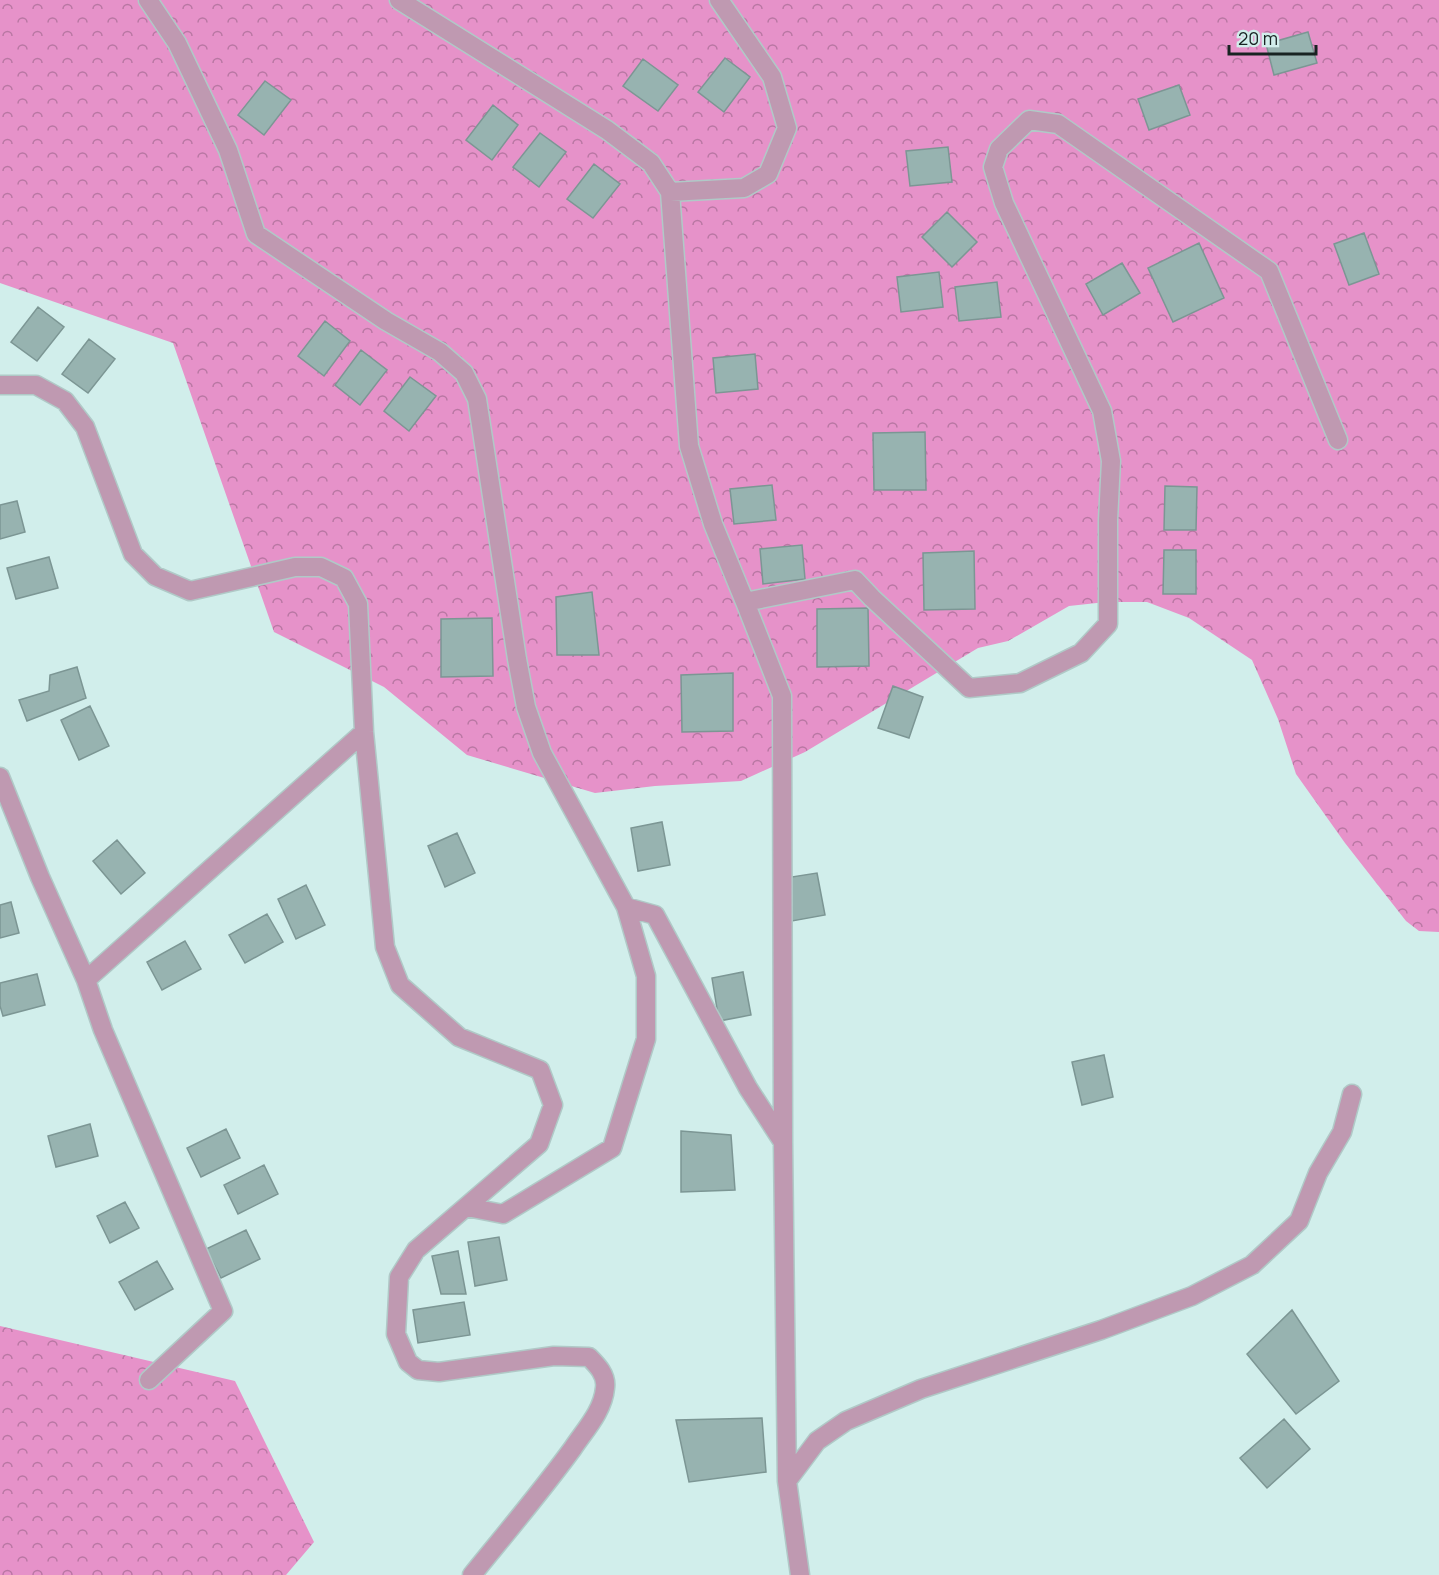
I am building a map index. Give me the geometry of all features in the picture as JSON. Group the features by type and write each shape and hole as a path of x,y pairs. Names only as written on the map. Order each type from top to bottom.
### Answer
{"street":[{"path":"148,0 177,43 228,150 256,234 386,321 440,352 464,373 477,399 526,707 542,753 626,907 645,975 646,1040 612,1148 502,1214 467,1207"},
{"path":"399,0 607,130 651,163 670,192 689,446 713,524 782,696 783,1142 787,1481 800,1575"},
{"path":"670,192 744,188 768,174 787,128 772,77 719,0"},
{"path":"745,602 855,580 969,688 1020,683 1081,653 1108,624 1108,520 1111,461 1102,411 1004,203 993,167 999,149 1029,120 1058,124 1269,271 1338,440"},
{"path":"0,385 36,385 65,401 85,427 133,554 155,576 190,591 295,567 321,567 344,578 358,604 364,732 385,947 400,985 459,1037 540,1070 553,1105 539,1144 416,1250 399,1277 396,1334 408,1362 418,1370 439,1372 554,1356 589,1357 601,1368 606,1386 600,1407 580,1437 548,1482 472,1575"},
{"path":"86,980 364,732"},
{"path":"0,777 40,877 86,980 103,1030 223,1311 149,1380"},
{"path":"626,907 655,915 748,1088 783,1142"},
{"path":"787,1481 817,1441 846,1421 921,1389 1101,1330 1192,1296 1252,1265 1299,1221 1318,1173 1342,1132 1352,1094"}],"green space":[{"path":"0,0 1439,0 1439,932 1419,931 1406,921 1345,843 1296,774 1278,719 1252,660 1189,618 1147,602 1106,602 1069,606 1008,641 978,648 805,752 741,781 655,786 595,793 467,755 384,687 274,632 173,343 0,283"},
{"path":"0,1326 235,1381 314,1542 286,1575 0,1575"}],"building":[{"path":"1308,32 1317,63 1274,75 1266,44"},
{"path":"725,58 750,77 724,112 698,92"},
{"path":"643,59 678,85 658,111 623,86"},
{"path":"265,81 291,100 264,135 238,115"},
{"path":"1179,85 1190,115 1149,130 1138,99"},
{"path":"493,105 518,125 492,160 466,140"},
{"path":"540,133 566,152 539,187 513,167"},
{"path":"948,147 952,182 910,186 906,151"},
{"path":"594,164 620,184 593,218 567,199"},
{"path":"947,212 977,242 952,267 922,237"},
{"path":"1364,233 1379,274 1349,285 1334,244"},
{"path":"1199,243 1224,298 1173,322 1148,268"},
{"path":"1122,263 1140,293 1103,315 1086,284"},
{"path":"939,272 943,307 901,312 897,277"},
{"path":"997,282 1001,317 959,321 955,287"},
{"path":"38,307 64,327 37,361 11,342"},
{"path":"325,321 350,341 324,376 298,356"},
{"path":"89,339 115,359 88,393 62,374"},
{"path":"361,350 387,370 360,405 335,385"},
{"path":"755,354 758,389 716,393 713,358"},
{"path":"410,377 436,396 409,431 384,411"},
{"path":"925,432 926,490 874,490 873,433"},
{"path":"772,485 776,520 734,524 730,489"},
{"path":"1165,486 1197,487 1196,530 1164,530"},
{"path":"17,501 25,532 0,539 0,505"},
{"path":"802,545 805,579 763,584 760,549"},
{"path":"1164,550 1196,550 1196,594 1163,594"},
{"path":"974,551 975,609 924,610 923,553"},
{"path":"49,557 58,588 16,599 7,568"},
{"path":"592,592 599,655 557,655 556,597"},
{"path":"868,608 869,666 817,667 817,609"},
{"path":"492,618 493,676 441,677 441,619"},
{"path":"77,667 86,698 27,721 19,700 49,691 50,675"},
{"path":"733,673 733,731 682,732 681,675"},
{"path":"893,686 923,697 909,738 878,728"},
{"path":"90,706 109,746 79,760 61,720"},
{"path":"662,822 670,865 638,871 631,828"},
{"path":"457,833 475,873 445,887 428,846"},
{"path":"117,840 145,873 121,894 93,861"},
{"path":"817,873 825,915 792,921 785,878"},
{"path":"306,885 325,925 296,939 278,899"},
{"path":"11,902 19,933 0,938 0,905"},
{"path":"267,914 283,942 245,963 229,935"},
{"path":"185,941 201,969 162,990 147,962"},
{"path":"743,972 751,1015 719,1021 712,978"},
{"path":"37,974 45,1005 3,1016 0,1006 0,983"},
{"path":"1104,1055 1113,1097 1082,1105 1072,1062"},
{"path":"90,1124 98,1156 56,1167 48,1136"},
{"path":"226,1129 240,1158 201,1177 187,1148"},
{"path":"681,1131 731,1135 735,1190 681,1192"},
{"path":"264,1165 278,1194 238,1214 224,1185"},
{"path":"125,1202 139,1228 110,1243 97,1216"},
{"path":"246,1230 260,1259 221,1278 206,1249"},
{"path":"499,1237 507,1280 475,1286 468,1242"},
{"path":"458,1251 466,1294 441,1294 432,1256"},
{"path":"157,1261 173,1289 135,1310 119,1282"},
{"path":"464,1302 470,1335 418,1343 413,1310"},
{"path":"1292,1310 1339,1381 1296,1414 1247,1354"},
{"path":"762,1418 766,1472 689,1482 676,1420"},
{"path":"1284,1419 1310,1449 1267,1488 1240,1458"}]}
